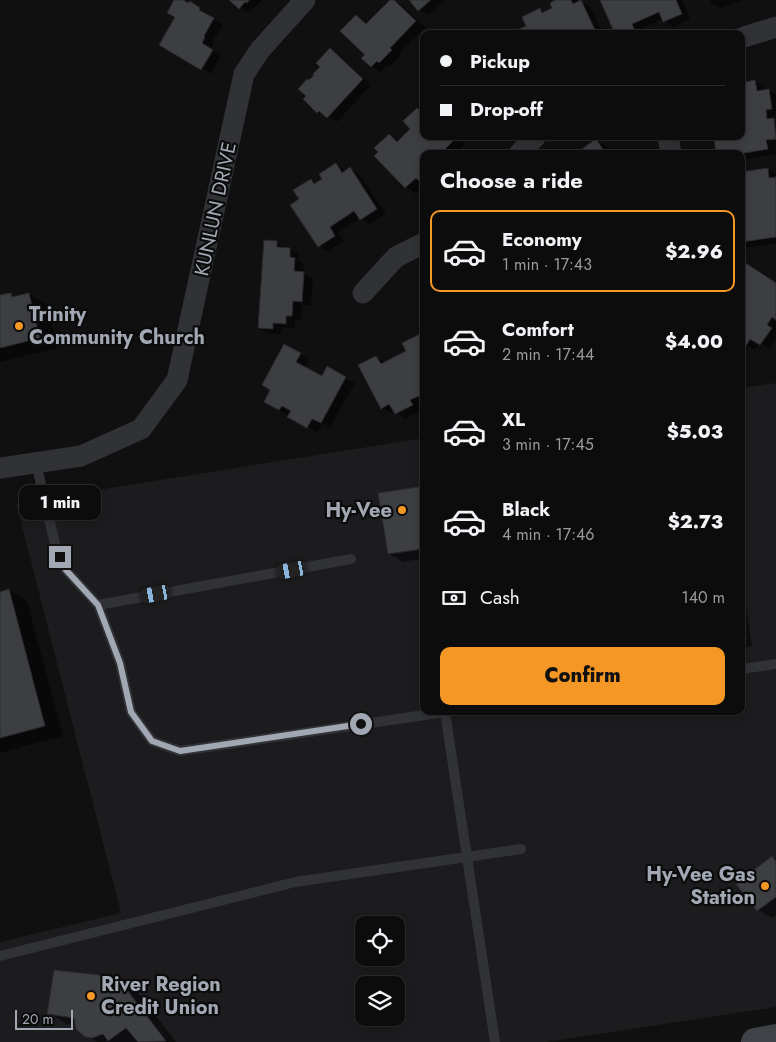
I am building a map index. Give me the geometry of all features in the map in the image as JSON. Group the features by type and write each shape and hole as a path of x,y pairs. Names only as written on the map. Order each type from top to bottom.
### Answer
{"main road":[{"path":"755,1042 776,1038"}],"street":[{"name":"KUNLUN DRIVE","path":"0,468 81,456 141,429 177,380 244,74 260,50 305,0"},
{"path":"745,37 776,27"},
{"path":"523,150 532,140"},
{"path":"364,293 396,257 420,245"}],"lane":[{"path":"36,463 55,544 66,570 98,605 120,663 131,712 152,741 180,751 427,715"},
{"path":"98,605 351,559"},
{"path":"745,668 776,664"},
{"path":"448,715 467,857 495,1042"},
{"path":"0,956 295,882 521,849"}],"shaded area":[{"path":"776,383 776,1007 546,1042 0,1042 0,942 121,913 16,503 420,439 420,715 745,715 745,387"}],"building":[{"path":"174,0 183,0 188,3 190,1 200,8 199,10 214,18 202,43 213,50 201,70 159,45 175,17 167,13"},
{"path":"229,0 249,0 239,9"},
{"path":"390,0 394,0 416,21 390,48 392,50 379,63 377,61 371,67 361,58 365,55 340,31 356,15 366,24"},
{"path":"409,0 431,0 418,11"},
{"path":"555,0 571,0 573,4 581,0 595,30 517,30 526,26 522,17 540,8 542,13 552,8 550,3"},
{"path":"600,0 676,0 682,14 663,22 659,12 632,24 635,30 613,30"},
{"path":"330,48 363,79 327,118 319,111 317,113 303,99 306,96 298,89 307,79 309,80 314,75 320,67 316,63"},
{"path":"755,80 757,91 769,89 772,109 766,110 767,119 774,118 776,139 766,140 768,149 745,153 745,150 716,150 714,140 745,140 745,82"},
{"path":"417,108 420,111 420,140 454,140 446,150 420,150 420,182 416,178 405,188 374,156 378,152 374,148 389,134 397,142 410,129 403,121"},
{"path":"597,140 603,150 581,150"},
{"path":"336,163 342,173 350,167 377,209 360,220 354,211 330,227 335,236 318,247 290,205 299,199 293,190 311,179 314,184 322,179 319,174"},
{"path":"768,168 769,178 776,177 776,237 745,241 745,171"},
{"path":"264,240 277,241 277,247 290,248 290,257 295,258 294,271 304,272 302,302 293,301 292,316 286,316 286,324 273,323 273,329 258,328"},
{"path":"745,263 776,283 776,320 772,317 767,325 772,328 760,345 750,339 746,346"},
{"name":"Trinity Community Church","path":"11,293 12,297 29,293 40,338 0,348 0,295"},
{"path":"420,334 420,398 419,396 410,400 413,405 395,414 389,404 381,409 358,365 376,356 381,364 406,351 402,343"},
{"path":"284,344 301,353 296,362 322,376 327,366 346,377 321,423 312,419 307,428 287,417 291,411 282,406 279,410 264,402 270,390 262,385"},
{"name":"Hy-Vee","path":"420,487 420,549 388,554 378,493"},
{"path":"9,589 45,726 0,738 0,592"},
{"path":"772,856 776,861 776,897 757,911 736,884"},
{"name":"River Region Credit Union","path":"54,970 117,977 166,1041 138,1042 126,1028 108,1041 103,1034 92,1038 85,1037 76,1029 74,1018 47,1014"}],"place":[{"name":"Trinity Community Church","path":"19,326"},
{"name":"Hy-Vee","path":"402,510"},
{"name":"Hy-Vee Gas Station","path":"765,886"},
{"name":"River Region Credit Union","path":"91,996"}],"route":[{"path":"60,557 66,570 98,605 120,663 131,712 152,741 180,751 361,724"}]}
